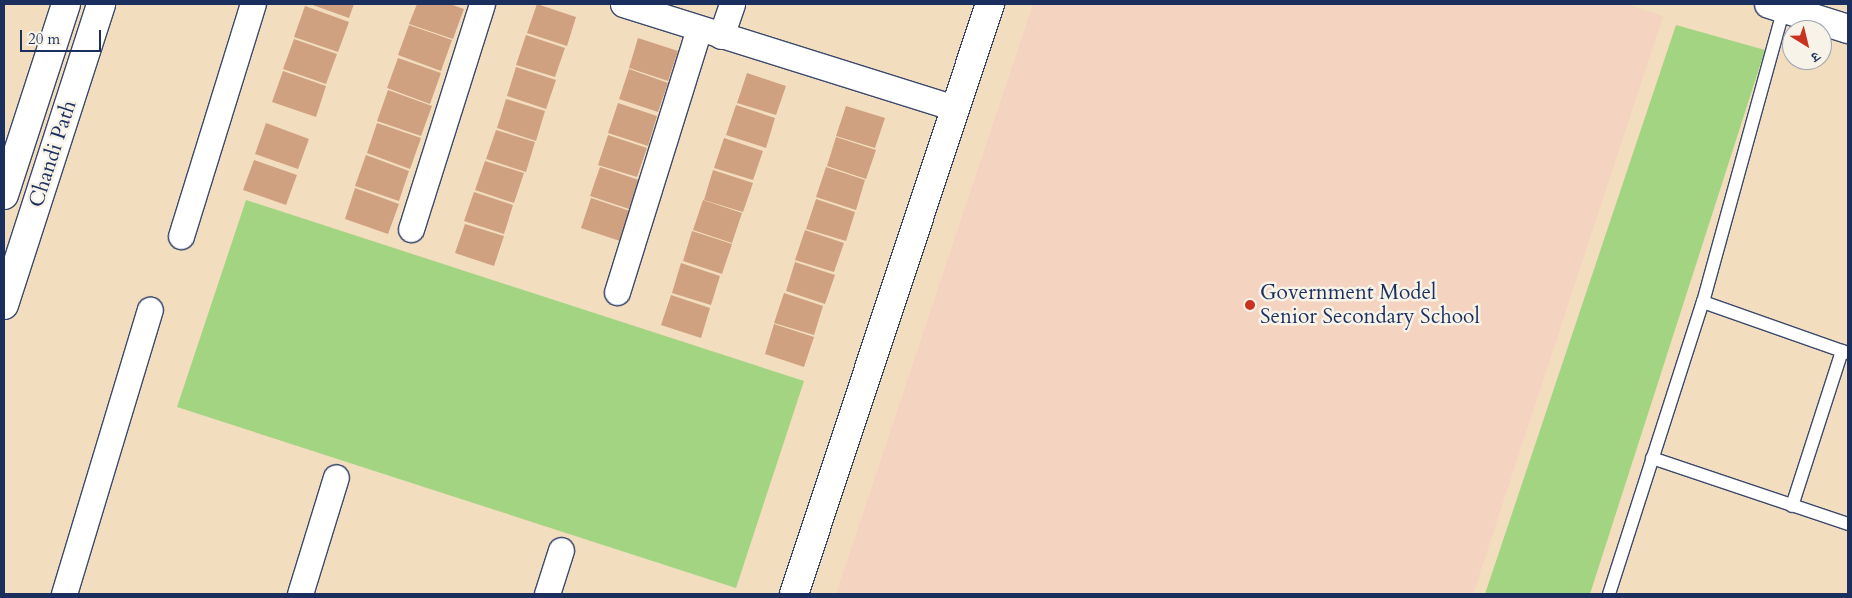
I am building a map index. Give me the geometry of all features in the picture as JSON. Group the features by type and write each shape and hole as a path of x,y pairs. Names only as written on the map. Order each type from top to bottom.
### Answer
{"street":[{"name":"Chandi Path","path":"4,195 66,4"},
{"name":"Chandi Path","path":"4,305 101,4"},
{"path":"181,236 253,4"},
{"path":"411,229 482,4"},
{"path":"623,4 955,108"},
{"path":"617,292 710,32 732,4"},
{"path":"794,594 990,4"},
{"path":"1780,5 1848,29"},
{"path":"64,594 150,310"},
{"path":"300,594 336,477"},
{"path":"546,594 561,550"}],"lane":[{"path":"1608,594 1703,302 1780,5"},
{"path":"1703,302 1845,352 1792,506"},
{"path":"1652,458 1848,524"}],"shaded area":[{"name":"Government Model Senior Secondary School","path":"1033,4 1625,4 1663,16 1473,594 836,594"}],"green space":[{"path":"1676,25 1765,50 1590,594 1485,594"},
{"path":"246,200 804,381 736,588 177,407"}],"building":[{"path":"310,4 354,4 349,18"},
{"path":"417,4 450,4 464,9 453,39 409,24"},
{"path":"537,4 576,17 567,46 527,33"},
{"path":"305,6 349,22 338,52 294,37"},
{"path":"409,25 452,40 441,71 398,55"},
{"path":"526,35 565,48 555,77 516,65"},
{"path":"638,38 678,51 668,81 629,68"},
{"path":"294,39 337,54 326,84 283,69"},
{"path":"398,58 441,73 430,104 387,88"},
{"path":"516,67 556,80 546,109 507,96"},
{"path":"629,69 668,83 658,112 619,99"},
{"path":"283,71 326,86 316,117 272,102"},
{"path":"747,73 786,86 776,115 737,103"},
{"path":"388,90 432,106 421,136 377,121"},
{"path":"506,99 545,111 536,141 497,128"},
{"path":"618,103 657,116 648,146 608,133"},
{"path":"736,105 775,118 766,148 726,135"},
{"path":"846,106 885,118 875,148 836,136"},
{"path":"266,123 309,139 298,169 255,154"},
{"path":"377,123 421,138 410,169 367,153"},
{"path":"496,130 535,142 526,172 486,159"},
{"path":"608,135 647,148 637,177 598,165"},
{"path":"836,137 876,150 866,179 827,166"},
{"path":"724,138 763,151 753,180 714,168"},
{"path":"366,155 409,171 399,201 355,186"},
{"path":"254,160 297,175 286,205 243,190"},
{"path":"485,161 524,173 514,203 475,190"},
{"path":"600,167 639,180 629,209 590,196"},
{"path":"826,167 865,180 856,210 816,197"},
{"path":"713,170 753,183 743,212 704,200"},
{"path":"355,188 399,204 388,234 345,219"},
{"path":"474,192 513,205 504,234 464,221"},
{"path":"591,198 630,211 620,241 581,228"},
{"path":"816,199 855,212 846,241 806,229"},
{"path":"703,200 742,213 732,243 693,230"},
{"path":"465,224 504,236 494,266 455,253"},
{"path":"805,230 844,243 834,272 795,260"},
{"path":"692,231 732,244 722,274 683,261"},
{"path":"795,262 835,275 825,304 786,291"},
{"path":"681,263 720,276 711,305 672,293"},
{"path":"784,293 823,306 814,335 774,323"},
{"path":"671,295 710,308 701,338 661,325"},
{"path":"774,324 814,337 804,367 765,354"}],"place":[{"name":"Government Model Senior Secondary School","path":"1250,305"}]}
